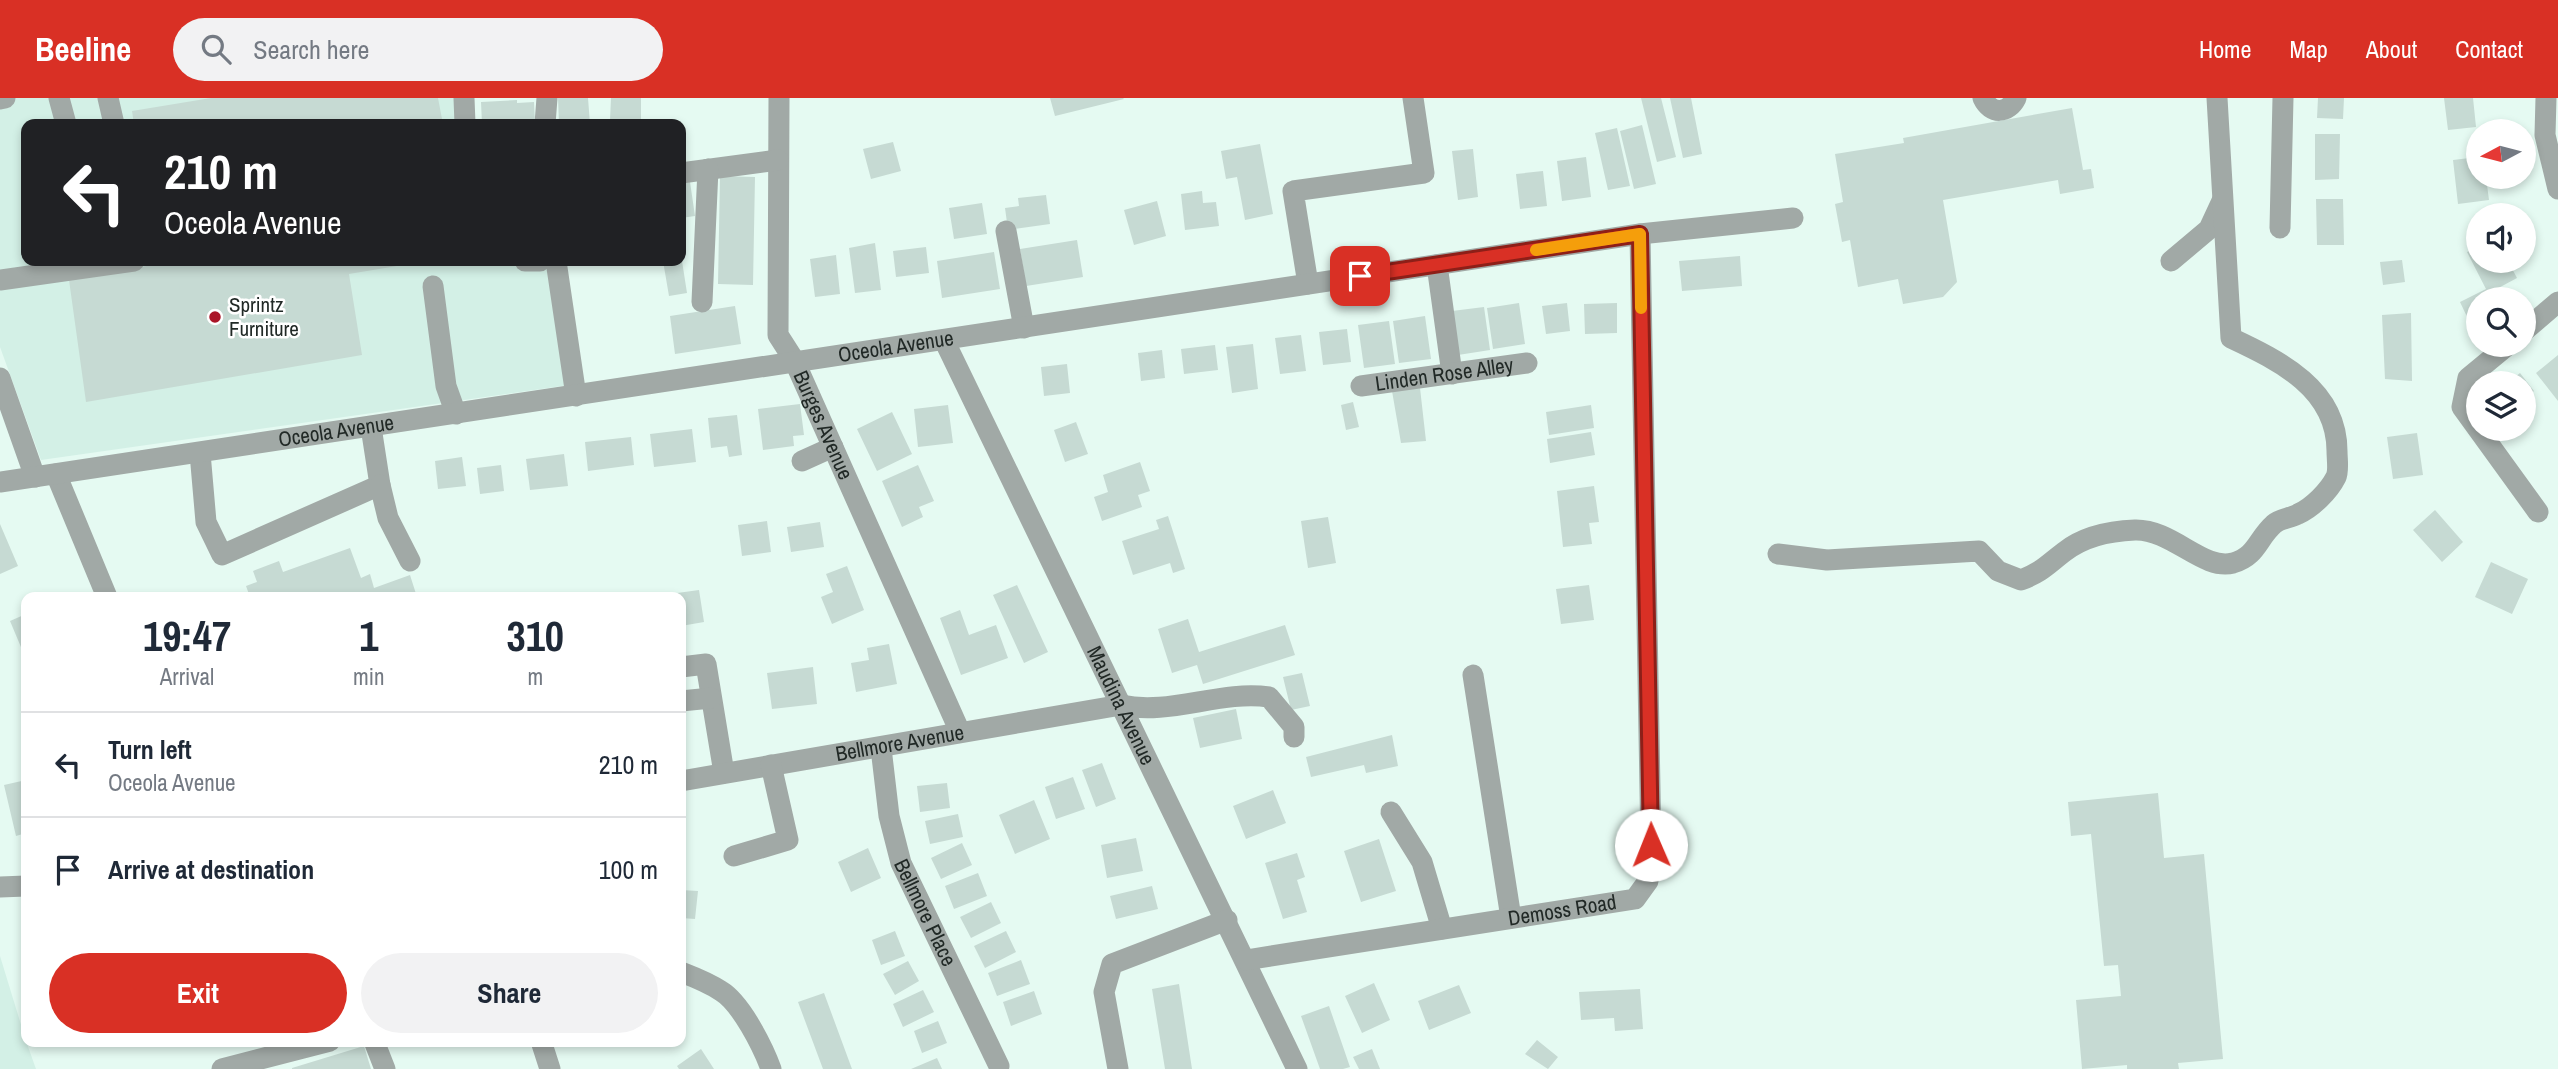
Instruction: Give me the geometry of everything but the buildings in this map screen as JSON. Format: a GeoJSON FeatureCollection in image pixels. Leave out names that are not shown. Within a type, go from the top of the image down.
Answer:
{"type":"FeatureCollection","features":[{"type":"Feature","properties":{"kind":"street"},"geometry":{"type":"LineString","coordinates":[[0,99],[5,98]]}},
{"type":"Feature","properties":{"kind":"street"},"geometry":{"type":"LineString","coordinates":[[59,98],[65,119]]}},
{"type":"Feature","properties":{"kind":"street"},"geometry":{"type":"LineString","coordinates":[[108,98],[113,119]]}},
{"type":"Feature","properties":{"kind":"street"},"geometry":{"type":"LineString","coordinates":[[464,98],[465,119]]}},
{"type":"Feature","properties":{"kind":"street"},"geometry":{"type":"LineString","coordinates":[[545,119],[547,98]]}},
{"type":"Feature","properties":{"kind":"street","name":"Burges Avenue"},"geometry":{"type":"LineString","coordinates":[[779,98],[778,335],[794,360],[960,732]]}},
{"type":"Feature","properties":{"kind":"street"},"geometry":{"type":"LineString","coordinates":[[1308,284],[1293,191],[1424,173],[1413,98]]}},
{"type":"Feature","properties":{"kind":"street"},"geometry":{"type":"LineString","coordinates":[[1983,98],[1989,107],[1999,111],[2010,107],[2016,98]]}},
{"type":"Feature","properties":{"kind":"street"},"geometry":{"type":"LineString","coordinates":[[1778,554],[1828,560],[1979,551],[1998,571],[2021,580],[2043,572],[2066,550],[2103,533],[2137,530],[2163,534],[2208,561],[2229,564],[2249,557],[2274,523],[2300,514],[2318,500],[2337,476],[2337,444],[2330,416],[2315,390],[2280,361],[2231,338],[2217,98]]}},
{"type":"Feature","properties":{"kind":"street"},"geometry":{"type":"LineString","coordinates":[[2280,228],[2283,98]]}},
{"type":"Feature","properties":{"kind":"street"},"geometry":{"type":"LineString","coordinates":[[2546,98],[2546,135],[2558,189]]}},
{"type":"Feature","properties":{"kind":"street"},"geometry":{"type":"LineString","coordinates":[[686,172],[778,160]]}},
{"type":"Feature","properties":{"kind":"street"},"geometry":{"type":"LineString","coordinates":[[702,302],[708,169]]}},
{"type":"Feature","properties":{"kind":"street"},"geometry":{"type":"LineString","coordinates":[[2171,261],[2208,229],[2223,199]]}},
{"type":"Feature","properties":{"kind":"street","name":"Oceola Avenue"},"geometry":{"type":"LineString","coordinates":[[0,482],[1640,234],[1793,218]]}},
{"type":"Feature","properties":{"kind":"street"},"geometry":{"type":"LineString","coordinates":[[1006,231],[1024,328]]}},
{"type":"Feature","properties":{"kind":"street","name":"Demoss Road"},"geometry":{"type":"LineString","coordinates":[[1246,960],[1635,899],[1648,881],[1651,845],[1640,234]]}},
{"type":"Feature","properties":{"kind":"street"},"geometry":{"type":"LineString","coordinates":[[1437,265],[1452,374]]}},
{"type":"Feature","properties":{"kind":"street"},"geometry":{"type":"LineString","coordinates":[[0,280],[86,266]]}},
{"type":"Feature","properties":{"kind":"street"},"geometry":{"type":"LineString","coordinates":[[557,266],[576,396]]}},
{"type":"Feature","properties":{"kind":"street"},"geometry":{"type":"LineString","coordinates":[[433,286],[446,386],[456,414]]}},
{"type":"Feature","properties":{"kind":"street"},"geometry":{"type":"LineString","coordinates":[[2536,321],[2558,302]]}},
{"type":"Feature","properties":{"kind":"street","name":"Maudina Avenue"},"geometry":{"type":"LineString","coordinates":[[944,341],[1297,1069]]}},
{"type":"Feature","properties":{"kind":"street"},"geometry":{"type":"LineString","coordinates":[[2493,357],[2468,378],[2462,407],[2538,512]]}},
{"type":"Feature","properties":{"kind":"street","name":"Linden Rose Alley"},"geometry":{"type":"LineString","coordinates":[[1361,386],[1527,363]]}},
{"type":"Feature","properties":{"kind":"street"},"geometry":{"type":"LineString","coordinates":[[0,377],[35,477]]}},
{"type":"Feature","properties":{"kind":"street"},"geometry":{"type":"LineString","coordinates":[[371,427],[388,518],[410,561]]}},
{"type":"Feature","properties":{"kind":"street"},"geometry":{"type":"LineString","coordinates":[[802,461],[833,447]]}},
{"type":"Feature","properties":{"kind":"street"},"geometry":{"type":"LineString","coordinates":[[200,453],[206,522],[222,555],[380,485]]}},
{"type":"Feature","properties":{"kind":"street"},"geometry":{"type":"LineString","coordinates":[[56,474],[105,592]]}},
{"type":"Feature","properties":{"kind":"street"},"geometry":{"type":"LineString","coordinates":[[686,666],[705,664],[724,773]]}},
{"type":"Feature","properties":{"kind":"street"},"geometry":{"type":"LineString","coordinates":[[1474,675],[1511,918]]}},
{"type":"Feature","properties":{"kind":"street","name":"Bellmore Avenue"},"geometry":{"type":"LineString","coordinates":[[686,780],[1121,705],[1137,709],[1200,701],[1269,697],[1294,727],[1294,737]]}},
{"type":"Feature","properties":{"kind":"street"},"geometry":{"type":"LineString","coordinates":[[686,700],[711,698]]}},
{"type":"Feature","properties":{"kind":"street","name":"Bellmore Place"},"geometry":{"type":"LineString","coordinates":[[881,748],[889,816],[901,863],[999,1066]]}},
{"type":"Feature","properties":{"kind":"street"},"geometry":{"type":"LineString","coordinates":[[734,856],[788,840],[772,765]]}},
{"type":"Feature","properties":{"kind":"street"},"geometry":{"type":"LineString","coordinates":[[1391,812],[1422,862],[1442,929]]}},
{"type":"Feature","properties":{"kind":"street"},"geometry":{"type":"LineString","coordinates":[[0,887],[21,886]]}},
{"type":"Feature","properties":{"kind":"street"},"geometry":{"type":"LineString","coordinates":[[1118,1069],[1104,992],[1112,964],[1146,948],[1227,920]]}},
{"type":"Feature","properties":{"kind":"street"},"geometry":{"type":"LineString","coordinates":[[686,974],[723,992],[743,1015],[771,1069]]}},
{"type":"Feature","properties":{"kind":"street"},"geometry":{"type":"LineString","coordinates":[[222,1069],[307,1047]]}},
{"type":"Feature","properties":{"kind":"street"},"geometry":{"type":"LineString","coordinates":[[379,1047],[385,1069]]}},
{"type":"Feature","properties":{"kind":"street"},"geometry":{"type":"LineString","coordinates":[[543,1047],[550,1069]]}},
{"type":"Feature","properties":{"kind":"shaded area"},"geometry":{"type":"Polygon","coordinates":[[[0,98],[459,98],[461,119],[21,119],[21,266],[553,266],[569,385],[41,460],[0,347],[0,98]]]}},
{"type":"Feature","properties":{"kind":"shaded area"},"geometry":{"type":"Polygon","coordinates":[[[0,956],[21,1025],[21,1047],[28,1047],[36,1069],[0,1069],[0,956]]]}},
{"type":"Feature","properties":{"kind":"slow traffic"},"geometry":{"type":"LineString","coordinates":[[1536,250],[1640,234],[1641,308]]}},
{"type":"Feature","properties":{"kind":"place","name":"Sprintz Furniture"},"geometry":{"type":"Point","coordinates":[215,317]}},
{"type":"Feature","properties":{"kind":"route"},"geometry":{"type":"LineString","coordinates":[[1360,276],[1640,234],[1651,845]]}}]}
